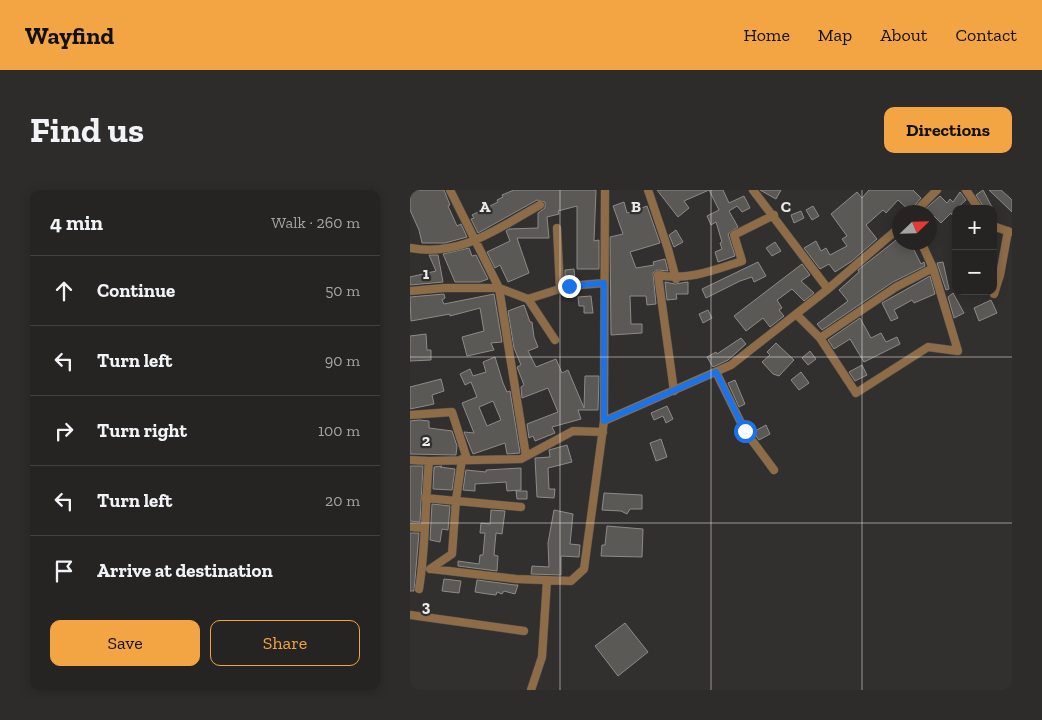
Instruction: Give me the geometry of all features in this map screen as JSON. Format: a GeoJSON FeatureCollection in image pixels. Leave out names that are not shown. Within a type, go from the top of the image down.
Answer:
{"type":"FeatureCollection","features":[{"type":"Feature","properties":{"kind":"street"},"geometry":{"type":"LineString","coordinates":[[450,190],[499,288],[526,456]]}},
{"type":"Feature","properties":{"kind":"street"},"geometry":{"type":"LineString","coordinates":[[422,569],[516,579],[571,581],[584,569],[604,421],[605,190]]}},
{"type":"Feature","properties":{"kind":"street"},"geometry":{"type":"LineString","coordinates":[[648,190],[676,278]]}},
{"type":"Feature","properties":{"kind":"street"},"geometry":{"type":"LineString","coordinates":[[753,190],[774,215],[828,289]]}},
{"type":"Feature","properties":{"kind":"street"},"geometry":{"type":"LineString","coordinates":[[922,205],[937,190]]}},
{"type":"Feature","properties":{"kind":"street"},"geometry":{"type":"LineString","coordinates":[[966,190],[976,205]]}},
{"type":"Feature","properties":{"kind":"street"},"geometry":{"type":"LineString","coordinates":[[410,248],[448,250],[476,240],[540,205]]}},
{"type":"Feature","properties":{"kind":"street"},"geometry":{"type":"LineString","coordinates":[[674,391],[658,275],[676,278],[703,274],[742,261],[734,235],[774,215]]}},
{"type":"Feature","properties":{"kind":"street"},"geometry":{"type":"LineString","coordinates":[[997,227],[1010,232],[997,284]]}},
{"type":"Feature","properties":{"kind":"street"},"geometry":{"type":"LineString","coordinates":[[557,228],[560,289]]}},
{"type":"Feature","properties":{"kind":"street"},"geometry":{"type":"LineString","coordinates":[[604,421],[731,365],[828,289],[892,235]]}},
{"type":"Feature","properties":{"kind":"street"},"geometry":{"type":"LineString","coordinates":[[796,314],[820,338],[856,393],[928,347],[958,351],[933,268],[925,250]]}},
{"type":"Feature","properties":{"kind":"street"},"geometry":{"type":"LineString","coordinates":[[820,338],[896,287],[933,268]]}},
{"type":"Feature","properties":{"kind":"street"},"geometry":{"type":"LineString","coordinates":[[528,300],[569,286],[604,283]]}},
{"type":"Feature","properties":{"kind":"street"},"geometry":{"type":"LineString","coordinates":[[410,291],[444,288],[499,288],[528,300],[555,340]]}},
{"type":"Feature","properties":{"kind":"street"},"geometry":{"type":"LineString","coordinates":[[716,372],[745,431],[774,470]]}},
{"type":"Feature","properties":{"kind":"street"},"geometry":{"type":"LineString","coordinates":[[410,415],[452,412],[464,459],[456,500],[452,554],[432,569]]}},
{"type":"Feature","properties":{"kind":"street"},"geometry":{"type":"LineString","coordinates":[[410,460],[521,459],[573,431],[603,432]]}},
{"type":"Feature","properties":{"kind":"street"},"geometry":{"type":"LineString","coordinates":[[419,589],[429,460]]}},
{"type":"Feature","properties":{"kind":"street"},"geometry":{"type":"LineString","coordinates":[[425,498],[521,507]]}},
{"type":"Feature","properties":{"kind":"street"},"geometry":{"type":"LineString","coordinates":[[410,527],[424,528]]}},
{"type":"Feature","properties":{"kind":"street"},"geometry":{"type":"LineString","coordinates":[[531,690],[542,657],[547,580]]}},
{"type":"Feature","properties":{"kind":"street"},"geometry":{"type":"LineString","coordinates":[[410,615],[524,631]]}},
{"type":"Feature","properties":{"kind":"building"},"geometry":{"type":"Polygon","coordinates":[[[410,190],[444,190],[450,205],[448,206],[457,226],[461,224],[467,237],[445,243],[422,243],[419,230],[410,210],[410,190]]]}},
{"type":"Feature","properties":{"kind":"building"},"geometry":{"type":"Polygon","coordinates":[[[514,190],[596,190],[594,241],[599,240],[599,269],[577,269],[577,206],[558,211],[559,214],[547,217],[549,238],[517,238],[529,273],[508,282],[500,265],[495,268],[487,252],[510,241],[506,231],[509,229],[538,228],[538,213],[545,208],[545,202],[537,200],[478,233],[471,219],[474,218],[472,215],[498,202],[497,200],[503,197],[502,195],[514,190]]]}},
{"type":"Feature","properties":{"kind":"building"},"geometry":{"type":"Polygon","coordinates":[[[657,190],[709,190],[684,201],[689,208],[678,217],[657,190]]]}},
{"type":"Feature","properties":{"kind":"building"},"geometry":{"type":"Polygon","coordinates":[[[709,190],[723,190],[729,203],[744,196],[750,208],[742,212],[737,206],[729,211],[738,227],[728,234],[735,256],[718,262],[715,252],[722,249],[720,243],[722,242],[716,222],[711,225],[707,216],[719,210],[709,190]]]}},
{"type":"Feature","properties":{"kind":"building"},"geometry":{"type":"Polygon","coordinates":[[[760,190],[781,190],[776,199],[760,190]]]}},
{"type":"Feature","properties":{"kind":"building"},"geometry":{"type":"Polygon","coordinates":[[[869,190],[913,190],[921,198],[915,205],[903,205],[898,200],[886,213],[883,210],[866,225],[877,239],[852,261],[835,272],[829,264],[820,269],[804,248],[816,241],[821,251],[826,248],[830,255],[847,246],[842,239],[847,236],[831,214],[857,192],[862,198],[869,190]]]}},
{"type":"Feature","properties":{"kind":"building"},"geometry":{"type":"Polygon","coordinates":[[[983,190],[991,205],[982,205],[976,195],[983,190]]]}},
{"type":"Feature","properties":{"kind":"building"},"geometry":{"type":"Polygon","coordinates":[[[989,190],[1001,190],[1012,200],[1012,212],[989,190]]]}},
{"type":"Feature","properties":{"kind":"building"},"geometry":{"type":"Polygon","coordinates":[[[960,192],[966,200],[960,205],[952,205],[952,215],[951,213],[941,223],[937,219],[937,205],[930,205],[940,196],[947,203],[950,199],[953,202],[960,192]]]}},
{"type":"Feature","properties":{"kind":"building"},"geometry":{"type":"Polygon","coordinates":[[[624,202],[627,213],[647,206],[660,243],[630,252],[636,268],[654,265],[653,262],[665,259],[668,271],[657,270],[653,273],[656,304],[647,305],[646,296],[630,296],[631,324],[642,324],[642,333],[611,335],[610,237],[623,234],[613,206],[624,202]]]}},
{"type":"Feature","properties":{"kind":"building"},"geometry":{"type":"Polygon","coordinates":[[[813,206],[819,216],[812,220],[806,210],[813,206]]]}},
{"type":"Feature","properties":{"kind":"building"},"geometry":{"type":"Polygon","coordinates":[[[801,211],[804,218],[794,223],[791,215],[801,211]]]}},
{"type":"Feature","properties":{"kind":"building"},"geometry":{"type":"Polygon","coordinates":[[[676,230],[683,242],[674,247],[669,235],[676,230]]]}},
{"type":"Feature","properties":{"kind":"building"},"geometry":{"type":"Polygon","coordinates":[[[775,242],[781,251],[772,256],[766,248],[775,242]]]}},
{"type":"Feature","properties":{"kind":"building"},"geometry":{"type":"Polygon","coordinates":[[[892,243],[892,250],[914,250],[921,264],[924,262],[925,266],[893,282],[822,330],[817,324],[848,301],[839,290],[859,272],[858,270],[892,243]]]}},
{"type":"Feature","properties":{"kind":"building"},"geometry":{"type":"Polygon","coordinates":[[[469,248],[472,256],[476,255],[488,279],[480,282],[455,282],[443,254],[469,248]]]}},
{"type":"Feature","properties":{"kind":"building"},"geometry":{"type":"Polygon","coordinates":[[[429,255],[438,255],[443,282],[410,285],[410,277],[436,271],[429,255]]]}},
{"type":"Feature","properties":{"kind":"building"},"geometry":{"type":"Polygon","coordinates":[[[758,262],[766,276],[754,282],[752,277],[740,281],[706,298],[702,289],[758,262]]]}},
{"type":"Feature","properties":{"kind":"building"},"geometry":{"type":"Polygon","coordinates":[[[943,262],[949,289],[946,290],[937,263],[943,262]]]}},
{"type":"Feature","properties":{"kind":"building"},"geometry":{"type":"Polygon","coordinates":[[[802,264],[810,275],[801,281],[814,293],[804,301],[792,289],[777,300],[782,308],[779,310],[784,316],[770,327],[763,318],[746,331],[734,316],[802,264]]]}},
{"type":"Feature","properties":{"kind":"building"},"geometry":{"type":"Polygon","coordinates":[[[574,269],[575,280],[565,281],[565,270],[574,269]]]}},
{"type":"Feature","properties":{"kind":"building"},"geometry":{"type":"Polygon","coordinates":[[[930,276],[935,294],[914,303],[912,300],[894,310],[898,318],[891,321],[882,303],[930,276]]]}},
{"type":"Feature","properties":{"kind":"building"},"geometry":{"type":"Polygon","coordinates":[[[665,282],[675,284],[688,282],[688,294],[676,294],[677,299],[667,300],[665,282]]]}},
{"type":"Feature","properties":{"kind":"building"},"geometry":{"type":"Polygon","coordinates":[[[444,294],[445,298],[442,300],[444,304],[494,294],[502,342],[491,343],[494,350],[467,356],[462,337],[484,331],[480,308],[450,316],[450,314],[411,321],[410,297],[444,294]]]}},
{"type":"Feature","properties":{"kind":"building"},"geometry":{"type":"Polygon","coordinates":[[[952,294],[954,295],[964,313],[954,318],[948,297],[952,294]]]}},
{"type":"Feature","properties":{"kind":"building"},"geometry":{"type":"Polygon","coordinates":[[[591,296],[593,313],[584,313],[584,306],[579,306],[578,297],[591,296]]]}},
{"type":"Feature","properties":{"kind":"building"},"geometry":{"type":"Polygon","coordinates":[[[991,300],[997,313],[979,321],[974,308],[991,300]]]}},
{"type":"Feature","properties":{"kind":"building"},"geometry":{"type":"Polygon","coordinates":[[[524,305],[530,322],[532,322],[534,337],[538,347],[528,351],[536,367],[556,359],[562,373],[568,370],[584,408],[585,376],[599,376],[598,410],[578,410],[581,419],[552,427],[555,433],[535,441],[533,436],[529,438],[527,424],[558,412],[548,388],[522,398],[521,387],[524,385],[517,367],[521,365],[514,348],[508,311],[524,305]]]}},
{"type":"Feature","properties":{"kind":"building"},"geometry":{"type":"Polygon","coordinates":[[[708,310],[712,318],[703,323],[699,314],[708,310]]]}},
{"type":"Feature","properties":{"kind":"building"},"geometry":{"type":"Polygon","coordinates":[[[860,318],[871,338],[881,333],[886,342],[897,337],[900,344],[864,362],[850,339],[834,349],[828,340],[860,318]]]}},
{"type":"Feature","properties":{"kind":"building"},"geometry":{"type":"Polygon","coordinates":[[[426,334],[427,350],[431,350],[431,360],[410,361],[410,336],[426,334]]]}},
{"type":"Feature","properties":{"kind":"building"},"geometry":{"type":"Polygon","coordinates":[[[741,338],[746,344],[728,360],[713,367],[707,357],[716,352],[717,354],[741,338]]]}},
{"type":"Feature","properties":{"kind":"building"},"geometry":{"type":"Polygon","coordinates":[[[776,343],[794,360],[779,376],[773,374],[762,362],[770,355],[767,352],[776,343]]]}},
{"type":"Feature","properties":{"kind":"building"},"geometry":{"type":"Polygon","coordinates":[[[810,351],[816,359],[808,365],[802,358],[810,351]]]}},
{"type":"Feature","properties":{"kind":"building"},"geometry":{"type":"Polygon","coordinates":[[[495,357],[503,383],[507,392],[510,391],[520,453],[507,454],[505,443],[473,454],[464,432],[474,433],[462,403],[477,397],[471,382],[465,385],[460,374],[470,369],[473,376],[486,372],[483,362],[495,357]],[[493,401],[479,407],[487,426],[501,420],[493,401]]]}},
{"type":"Feature","properties":{"kind":"building"},"geometry":{"type":"Polygon","coordinates":[[[862,365],[867,375],[855,381],[849,372],[862,365]]]}},
{"type":"Feature","properties":{"kind":"building"},"geometry":{"type":"Polygon","coordinates":[[[801,372],[809,383],[799,390],[791,380],[801,372]]]}},
{"type":"Feature","properties":{"kind":"building"},"geometry":{"type":"Polygon","coordinates":[[[441,379],[444,391],[432,395],[434,404],[410,409],[410,387],[441,379]]]}},
{"type":"Feature","properties":{"kind":"building"},"geometry":{"type":"Polygon","coordinates":[[[735,380],[745,404],[739,407],[728,383],[735,380]]]}},
{"type":"Feature","properties":{"kind":"building"},"geometry":{"type":"Polygon","coordinates":[[[667,406],[673,419],[666,423],[663,416],[654,420],[651,413],[667,406]]]}},
{"type":"Feature","properties":{"kind":"building"},"geometry":{"type":"Polygon","coordinates":[[[410,421],[429,421],[429,428],[452,431],[457,446],[456,455],[410,454],[410,421]]]}},
{"type":"Feature","properties":{"kind":"building"},"geometry":{"type":"Polygon","coordinates":[[[766,425],[770,434],[759,440],[753,432],[766,425]]]}},
{"type":"Feature","properties":{"kind":"building"},"geometry":{"type":"Polygon","coordinates":[[[661,439],[667,457],[656,461],[650,443],[661,439]]]}},
{"type":"Feature","properties":{"kind":"building"},"geometry":{"type":"Polygon","coordinates":[[[567,445],[572,462],[548,468],[549,489],[555,489],[554,498],[537,497],[535,458],[550,457],[549,450],[567,445]]]}},
{"type":"Feature","properties":{"kind":"building"},"geometry":{"type":"Polygon","coordinates":[[[410,466],[423,466],[420,522],[410,521],[410,466]]]}},
{"type":"Feature","properties":{"kind":"building"},"geometry":{"type":"Polygon","coordinates":[[[442,466],[440,467],[455,469],[452,490],[433,489],[434,467],[442,466]]]}},
{"type":"Feature","properties":{"kind":"building"},"geometry":{"type":"Polygon","coordinates":[[[521,468],[521,490],[507,491],[506,482],[475,484],[475,491],[463,490],[466,470],[486,472],[486,470],[521,468]]]}},
{"type":"Feature","properties":{"kind":"building"},"geometry":{"type":"Polygon","coordinates":[[[516,491],[527,491],[527,499],[517,499],[516,491]]]}},
{"type":"Feature","properties":{"kind":"building"},"geometry":{"type":"Polygon","coordinates":[[[604,493],[642,495],[642,509],[630,509],[627,514],[621,511],[602,510],[604,493]]]}},
{"type":"Feature","properties":{"kind":"building"},"geometry":{"type":"Polygon","coordinates":[[[432,504],[450,506],[448,530],[442,529],[440,542],[430,540],[432,504]]]}},
{"type":"Feature","properties":{"kind":"building"},"geometry":{"type":"Polygon","coordinates":[[[491,510],[505,511],[502,534],[496,533],[494,555],[498,556],[497,571],[458,566],[458,561],[479,564],[480,555],[483,555],[485,533],[480,533],[481,523],[490,524],[491,510]]]}},
{"type":"Feature","properties":{"kind":"building"},"geometry":{"type":"Polygon","coordinates":[[[554,510],[573,514],[570,544],[580,545],[579,557],[561,556],[561,575],[531,574],[532,566],[549,567],[548,543],[554,510]]]}},
{"type":"Feature","properties":{"kind":"building"},"geometry":{"type":"Polygon","coordinates":[[[607,526],[643,529],[642,557],[601,556],[602,545],[605,545],[607,526]]]}},
{"type":"Feature","properties":{"kind":"building"},"geometry":{"type":"Polygon","coordinates":[[[410,533],[419,533],[414,591],[410,591],[410,533]]]}},
{"type":"Feature","properties":{"kind":"building"},"geometry":{"type":"Polygon","coordinates":[[[444,579],[461,581],[459,593],[442,591],[444,579]]]}},
{"type":"Feature","properties":{"kind":"building"},"geometry":{"type":"Polygon","coordinates":[[[477,580],[518,585],[515,594],[504,591],[502,594],[497,592],[496,595],[475,592],[477,580]]]}},
{"type":"Feature","properties":{"kind":"building"},"geometry":{"type":"Polygon","coordinates":[[[625,623],[648,652],[618,676],[595,646],[625,623]]]}},
{"type":"Feature","properties":{"kind":"route"},"geometry":{"type":"LineString","coordinates":[[569,286],[604,283],[604,421],[716,372],[745,431]]}}]}
